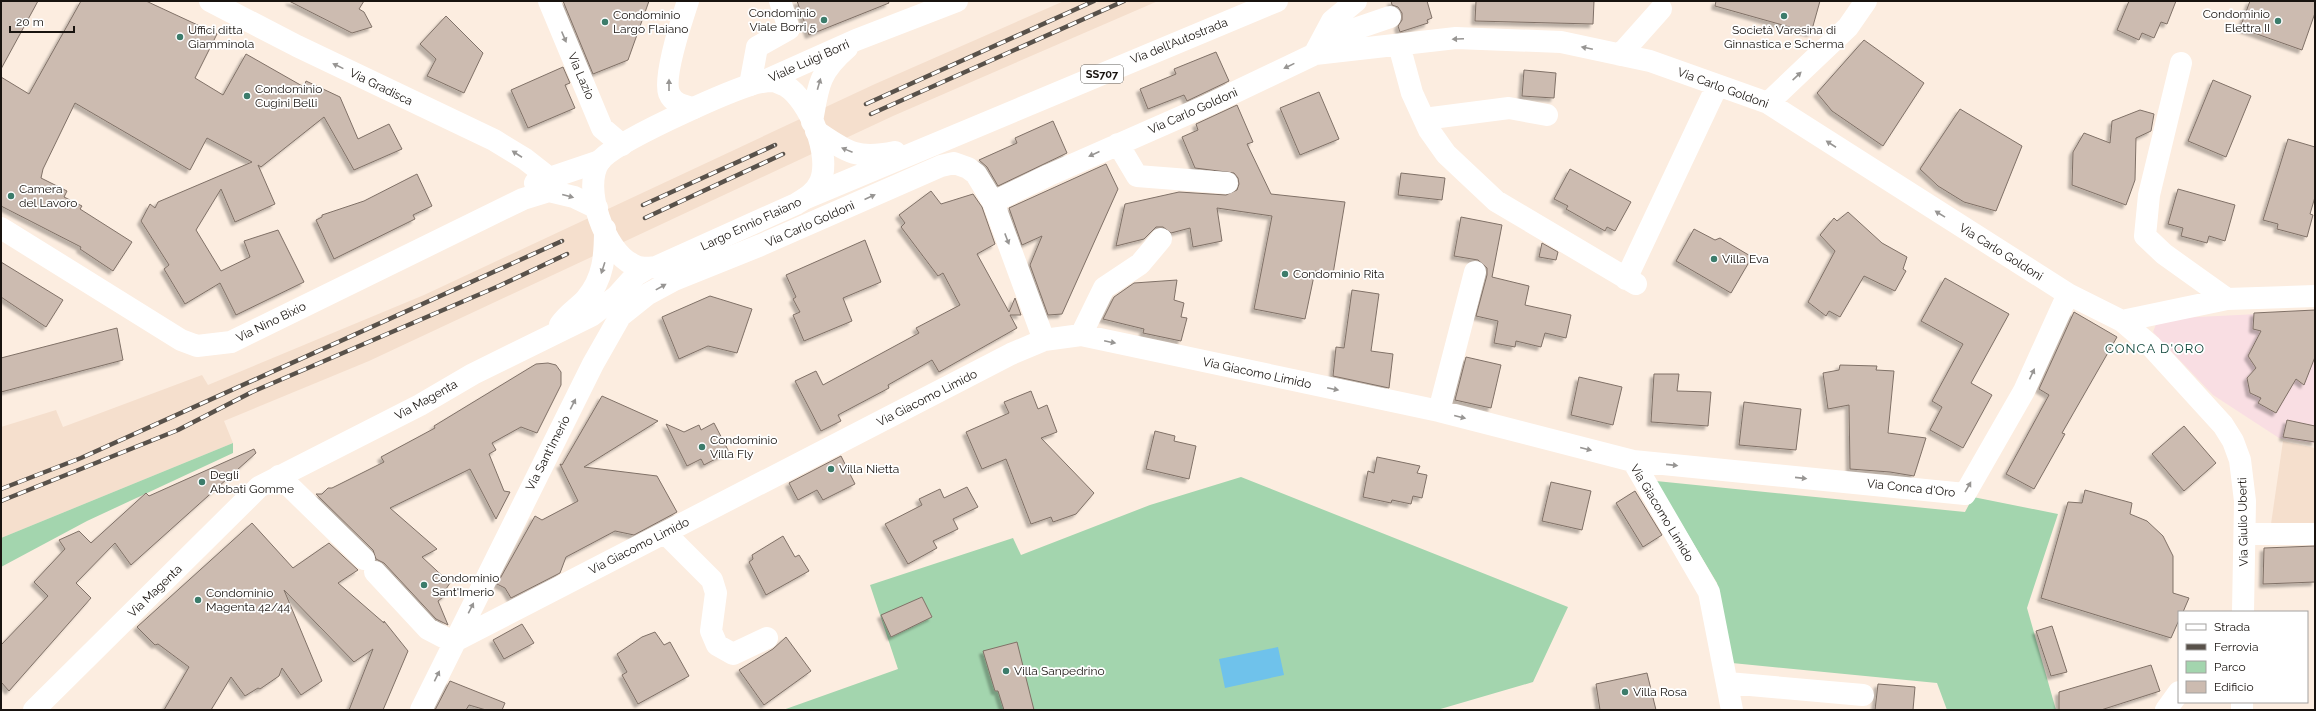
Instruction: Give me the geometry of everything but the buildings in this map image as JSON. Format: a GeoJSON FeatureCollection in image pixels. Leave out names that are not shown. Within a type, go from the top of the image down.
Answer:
{"type":"FeatureCollection","features":[{"type":"Feature","properties":{"kind":"main road","name":"Via Gradisca"},"geometry":{"type":"LineString","coordinates":[[210,1],[304,49],[494,140],[525,159],[548,177]]}},
{"type":"Feature","properties":{"kind":"main road","name":"Via Lazio"},"geometry":{"type":"LineString","coordinates":[[549,1],[602,128],[622,145]]}},
{"type":"Feature","properties":{"kind":"main road"},"geometry":{"type":"LineString","coordinates":[[688,1],[678,32],[668,83],[669,94],[675,102],[694,108]]}},
{"type":"Feature","properties":{"kind":"main road"},"geometry":{"type":"LineString","coordinates":[[756,83],[757,47],[789,29],[780,1]]}},
{"type":"Feature","properties":{"kind":"main road","name":"Viale Luigi Borri"},"geometry":{"type":"LineString","coordinates":[[756,83],[856,40],[957,1]]}},
{"type":"Feature","properties":{"kind":"main road","name":"Via dell'Autostrada"},"geometry":{"type":"LineString","coordinates":[[926,146],[1277,1]]}},
{"type":"Feature","properties":{"kind":"main road"},"geometry":{"type":"LineString","coordinates":[[1315,52],[1332,21],[1356,1]]}},
{"type":"Feature","properties":{"kind":"main road"},"geometry":{"type":"LineString","coordinates":[[1768,103],[1848,27],[1866,1]]}},
{"type":"Feature","properties":{"kind":"main road"},"geometry":{"type":"LineString","coordinates":[[1620,55],[1662,9]]}},
{"type":"Feature","properties":{"kind":"main road"},"geometry":{"type":"LineString","coordinates":[[1315,52],[1352,30],[1390,17]]}},
{"type":"Feature","properties":{"kind":"main road","name":"Via Carlo Goldoni"},"geometry":{"type":"LineString","coordinates":[[993,202],[1118,144],[1208,105],[1315,52],[1399,46],[1456,38],[1561,42],[1650,62],[1768,103],[2068,294]]}},
{"type":"Feature","properties":{"kind":"main road","name":"Viale Luigi Borri"},"geometry":{"type":"LineString","coordinates":[[814,126],[820,81],[823,74],[836,58],[856,40]]}},
{"type":"Feature","properties":{"kind":"main road"},"geometry":{"type":"LineString","coordinates":[[1399,46],[1412,93],[1429,130],[1446,154],[1496,201],[1631,282],[1717,86]]}},
{"type":"Feature","properties":{"kind":"main road"},"geometry":{"type":"LineString","coordinates":[[2181,63],[2149,195],[2145,236],[2164,254],[2227,299]]}},
{"type":"Feature","properties":{"kind":"main road","name":"Largo Ennio Flaiano"},"geometry":{"type":"LineString","coordinates":[[600,161],[622,145],[694,108],[756,83],[774,81],[786,86],[802,104],[814,126],[825,165],[820,182],[814,192],[806,198],[677,258],[648,268]]}},
{"type":"Feature","properties":{"kind":"main road"},"geometry":{"type":"LineString","coordinates":[[1424,119],[1510,108],[1547,115]]}},
{"type":"Feature","properties":{"kind":"main road","name":"SS707"},"geometry":{"type":"LineString","coordinates":[[814,126],[841,148],[862,155],[873,156],[926,146]]}},
{"type":"Feature","properties":{"kind":"main road"},"geometry":{"type":"LineString","coordinates":[[1118,144],[1137,176],[1227,184]]}},
{"type":"Feature","properties":{"kind":"main road","name":"SS707"},"geometry":{"type":"LineString","coordinates":[[806,198],[926,146]]}},
{"type":"Feature","properties":{"kind":"main road","name":"Via Nino Bixio"},"geometry":{"type":"LineString","coordinates":[[504,207],[525,190],[548,177],[600,161]]}},
{"type":"Feature","properties":{"kind":"main road"},"geometry":{"type":"LineString","coordinates":[[600,161],[594,172],[595,200],[611,243],[631,264],[648,268]]}},
{"type":"Feature","properties":{"kind":"main road","name":"Via Carlo Goldoni"},"geometry":{"type":"LineString","coordinates":[[618,318],[648,294],[674,280],[761,245],[947,163],[960,164],[976,174],[993,202],[1044,340]]}},
{"type":"Feature","properties":{"kind":"main road","name":"Via Nino Bixio"},"geometry":{"type":"LineString","coordinates":[[1,228],[181,340],[197,346],[231,342],[504,207],[549,191],[595,200]]}},
{"type":"Feature","properties":{"kind":"main road","name":"Via Magenta"},"geometry":{"type":"LineString","coordinates":[[552,336],[565,317],[586,299],[597,284],[605,259],[605,229]]}},
{"type":"Feature","properties":{"kind":"main road"},"geometry":{"type":"LineString","coordinates":[[1081,335],[1104,288],[1140,264],[1161,239]]}},
{"type":"Feature","properties":{"kind":"main road","name":"Via Sant'Imerio"},"geometry":{"type":"LineString","coordinates":[[421,710],[453,642],[618,318],[648,268]]}},
{"type":"Feature","properties":{"kind":"main road","name":"Via Magenta"},"geometry":{"type":"LineString","coordinates":[[38,705],[259,487],[420,405],[473,374],[552,336],[602,309],[636,275],[648,268]]}},
{"type":"Feature","properties":{"kind":"main road"},"geometry":{"type":"LineString","coordinates":[[1439,412],[1475,272]]}},
{"type":"Feature","properties":{"kind":"main road","name":"Via Giulio Uberti"},"geometry":{"type":"LineString","coordinates":[[2068,294],[2122,321],[2150,345],[2223,426],[2233,441],[2244,481],[2246,534],[2244,611]]}},
{"type":"Feature","properties":{"kind":"main road","name":"Via Conca d'Oro"},"geometry":{"type":"LineString","coordinates":[[1633,461],[1965,494],[2024,391],[2068,294]]}},
{"type":"Feature","properties":{"kind":"main road"},"geometry":{"type":"LineString","coordinates":[[2122,321],[2227,299],[2315,296]]}},
{"type":"Feature","properties":{"kind":"main road","name":"Via Giacomo Limido"},"geometry":{"type":"LineString","coordinates":[[453,642],[1011,354],[1044,340],[1081,335],[1439,412],[1633,461],[1709,592],[1728,683],[1732,710]]}},
{"type":"Feature","properties":{"kind":"main road"},"geometry":{"type":"LineString","coordinates":[[279,476],[369,566],[428,629],[453,642]]}},
{"type":"Feature","properties":{"kind":"main road"},"geometry":{"type":"LineString","coordinates":[[665,533],[712,580],[716,593],[711,631],[717,645],[733,654],[767,638]]}},
{"type":"Feature","properties":{"kind":"main road"},"geometry":{"type":"LineString","coordinates":[[2246,534],[2315,534]]}},
{"type":"Feature","properties":{"kind":"main road"},"geometry":{"type":"LineString","coordinates":[[1728,683],[1863,695]]}},
{"type":"Feature","properties":{"kind":"main road"},"geometry":{"type":"LineString","coordinates":[[2166,710],[2178,693]]}},
{"type":"Feature","properties":{"kind":"shaded area"},"geometry":{"type":"Polygon","coordinates":[[[1064,1],[1158,1],[893,116],[369,361],[224,421],[233,443],[1,538],[1,427],[56,410],[63,427],[202,375],[208,385],[424,295],[875,84],[1064,1]]]}},
{"type":"Feature","properties":{"kind":"shaded area"},"geometry":{"type":"Polygon","coordinates":[[[2315,311],[2315,443],[2279,438],[2213,395],[2153,332],[2158,319],[2315,311]]]}},
{"type":"Feature","properties":{"kind":"shaded area"},"geometry":{"type":"Polygon","coordinates":[[[2283,441],[2315,448],[2315,524],[2271,524],[2283,441]]]}},
{"type":"Feature","properties":{"kind":"green space"},"geometry":{"type":"Polygon","coordinates":[[[233,443],[233,453],[87,521],[1,567],[1,538],[233,443]]]}},
{"type":"Feature","properties":{"kind":"green space"},"geometry":{"type":"Polygon","coordinates":[[[1241,477],[1568,607],[1533,682],[1437,710],[783,710],[898,669],[870,585],[1013,538],[1021,555],[1150,505],[1241,477]]]}},
{"type":"Feature","properties":{"kind":"green space"},"geometry":{"type":"Polygon","coordinates":[[[1656,481],[1965,512],[1973,497],[2058,514],[2027,608],[2056,710],[1947,710],[1937,683],[1732,663],[1717,583],[1656,481]]]}},
{"type":"Feature","properties":{"kind":"water"},"geometry":{"type":"Polygon","coordinates":[[[1278,647],[1284,675],[1225,688],[1219,659],[1278,647]]]}},
{"type":"Feature","properties":{"kind":"railway"},"geometry":{"type":"LineString","coordinates":[[866,104],[1094,1]]}},
{"type":"Feature","properties":{"kind":"railway"},"geometry":{"type":"LineString","coordinates":[[871,114],[1124,1]]}},
{"type":"Feature","properties":{"kind":"railway"},"geometry":{"type":"LineString","coordinates":[[643,205],[775,145]]}},
{"type":"Feature","properties":{"kind":"railway"},"geometry":{"type":"LineString","coordinates":[[645,218],[783,154]]}},
{"type":"Feature","properties":{"kind":"railway"},"geometry":{"type":"LineString","coordinates":[[1,489],[81,458],[562,241]]}},
{"type":"Feature","properties":{"kind":"railway"},"geometry":{"type":"LineString","coordinates":[[1,501],[178,430],[252,392],[499,286],[567,254]]}},
{"type":"Feature","properties":{"kind":"place","name":"Società Varesina di Ginnastica e Scherma"},"geometry":{"type":"Point","coordinates":[1784,16]}},
{"type":"Feature","properties":{"kind":"place","name":"Condominio Viale Borri 5"},"geometry":{"type":"Point","coordinates":[824,20]}},
{"type":"Feature","properties":{"kind":"place","name":"Condominio Elettra II"},"geometry":{"type":"Point","coordinates":[2278,21]}},
{"type":"Feature","properties":{"kind":"place","name":"Condominio Largo Flaiano"},"geometry":{"type":"Point","coordinates":[605,22]}},
{"type":"Feature","properties":{"kind":"place","name":"Uffici ditta Giamminola"},"geometry":{"type":"Point","coordinates":[180,37]}},
{"type":"Feature","properties":{"kind":"place","name":"Condominio Cugini Belli"},"geometry":{"type":"Point","coordinates":[247,96]}},
{"type":"Feature","properties":{"kind":"place","name":"Camera del Lavoro"},"geometry":{"type":"Point","coordinates":[11,196]}},
{"type":"Feature","properties":{"kind":"place","name":"Villa Eva"},"geometry":{"type":"Point","coordinates":[1714,259]}},
{"type":"Feature","properties":{"kind":"place","name":"Condominio Rita"},"geometry":{"type":"Point","coordinates":[1285,274]}},
{"type":"Feature","properties":{"kind":"place","name":"Condominio Villa Fly"},"geometry":{"type":"Point","coordinates":[702,447]}},
{"type":"Feature","properties":{"kind":"place","name":"Villa Nietta"},"geometry":{"type":"Point","coordinates":[831,469]}},
{"type":"Feature","properties":{"kind":"place","name":"Degli Abbati Gomme"},"geometry":{"type":"Point","coordinates":[202,482]}},
{"type":"Feature","properties":{"kind":"place","name":"Condominio Sant'Imerio"},"geometry":{"type":"Point","coordinates":[424,585]}},
{"type":"Feature","properties":{"kind":"place","name":"Condominio Magenta 42/44"},"geometry":{"type":"Point","coordinates":[198,600]}},
{"type":"Feature","properties":{"kind":"place","name":"Villa Sanpedrino"},"geometry":{"type":"Point","coordinates":[1006,671]}},
{"type":"Feature","properties":{"kind":"place","name":"Villa Rosa"},"geometry":{"type":"Point","coordinates":[1625,692]}},
{"type":"Feature","properties":{"kind":"district","name":"CONCA D'ORO"},"geometry":{"type":"Point","coordinates":[2155,348]}}]}
